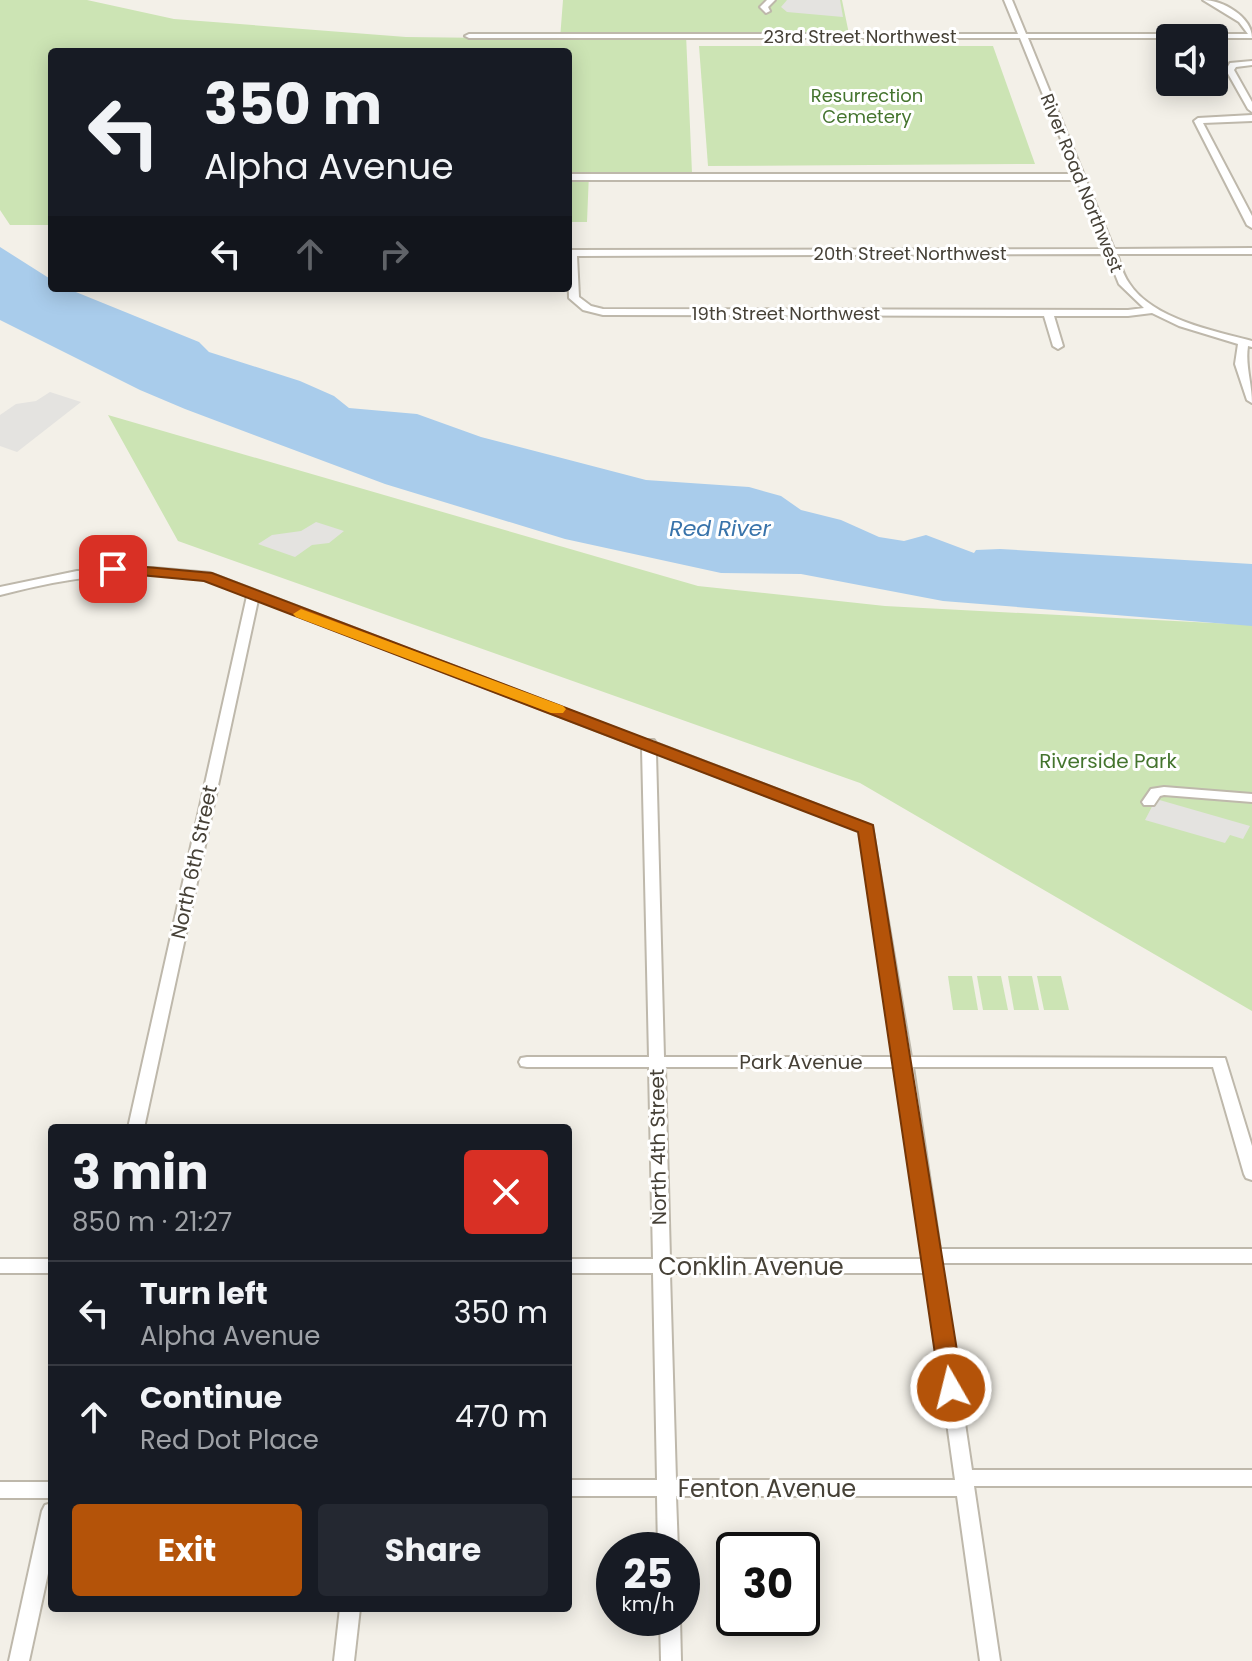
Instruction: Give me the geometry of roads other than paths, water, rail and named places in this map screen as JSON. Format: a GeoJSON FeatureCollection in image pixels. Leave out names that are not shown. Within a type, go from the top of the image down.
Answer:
{"type":"FeatureCollection","features":[{"type":"Feature","properties":{"kind":"street"},"geometry":{"type":"LineString","coordinates":[[766,11],[764,7],[771,0]]}},
{"type":"Feature","properties":{"kind":"street","name":"River Road Northwest"},"geometry":{"type":"LineString","coordinates":[[1008,0],[1124,284],[1153,310],[1196,328],[1248,343]]}},
{"type":"Feature","properties":{"kind":"street"},"geometry":{"type":"LineString","coordinates":[[1207,0],[1242,20],[1252,34]]}},
{"type":"Feature","properties":{"kind":"street","name":"23rd Street Northwest"},"geometry":{"type":"LineString","coordinates":[[469,36],[1252,34]]}},
{"type":"Feature","properties":{"kind":"street"},"geometry":{"type":"LineString","coordinates":[[1252,63],[1233,65],[1230,70],[1252,109]]}},
{"type":"Feature","properties":{"kind":"street"},"geometry":{"type":"LineString","coordinates":[[1252,118],[1199,120],[1239,190],[1252,225]]}},
{"type":"Feature","properties":{"kind":"street"},"geometry":{"type":"LineString","coordinates":[[572,177],[801,177],[942,181],[1079,177]]}},
{"type":"Feature","properties":{"kind":"street"},"geometry":{"type":"LineString","coordinates":[[662,177],[663,193]]}},
{"type":"Feature","properties":{"kind":"street"},"geometry":{"type":"LineString","coordinates":[[801,177],[803,193]]}},
{"type":"Feature","properties":{"kind":"street","name":"20th Street Northwest"},"geometry":{"type":"LineString","coordinates":[[572,253],[1252,251]]}},
{"type":"Feature","properties":{"kind":"street","name":"19th Street Northwest"},"geometry":{"type":"LineString","coordinates":[[572,276],[574,298],[587,308],[603,312],[1048,314],[1153,310]]}},
{"type":"Feature","properties":{"kind":"street"},"geometry":{"type":"LineString","coordinates":[[1048,314],[1058,346]]}},
{"type":"Feature","properties":{"kind":"street"},"geometry":{"type":"LineString","coordinates":[[1248,343],[1240,364],[1252,400]]}},
{"type":"Feature","properties":{"kind":"street"},"geometry":{"type":"LineString","coordinates":[[0,591],[45,578],[87,572],[167,571],[206,576],[867,829],[904,1062],[990,1661]]}},
{"type":"Feature","properties":{"kind":"street","name":"North 6th Street"},"geometry":{"type":"LineString","coordinates":[[137,1124],[253,596]]}},
{"type":"Feature","properties":{"kind":"street","name":"North 4th Street"},"geometry":{"type":"LineString","coordinates":[[649,743],[667,1532]]}},
{"type":"Feature","properties":{"kind":"street"},"geometry":{"type":"LineString","coordinates":[[1149,802],[1156,792],[1164,791],[1252,798]]}},
{"type":"Feature","properties":{"kind":"street","name":"Park Avenue"},"geometry":{"type":"LineString","coordinates":[[527,1062],[1219,1062],[1252,1174]]}},
{"type":"Feature","properties":{"kind":"street","name":"Conklin Avenue"},"geometry":{"type":"LineString","coordinates":[[572,1266],[1252,1256]]}},
{"type":"Feature","properties":{"kind":"street"},"geometry":{"type":"LineString","coordinates":[[0,1266],[48,1266]]}},
{"type":"Feature","properties":{"kind":"street","name":"Fenton Avenue"},"geometry":{"type":"LineString","coordinates":[[572,1488],[1252,1478]]}},
{"type":"Feature","properties":{"kind":"street"},"geometry":{"type":"LineString","coordinates":[[0,1490],[48,1490]]}},
{"type":"Feature","properties":{"kind":"street"},"geometry":{"type":"LineString","coordinates":[[19,1661],[48,1529]]}},
{"type":"Feature","properties":{"kind":"street"},"geometry":{"type":"LineString","coordinates":[[344,1661],[350,1612]]}},
{"type":"Feature","properties":{"kind":"street"},"geometry":{"type":"LineString","coordinates":[[670,1636],[671,1661]]}},
{"type":"Feature","properties":{"kind":"water","name":"Red River"},"geometry":{"type":"Polygon","coordinates":[[[0,247],[48,277],[48,292],[76,292],[199,342],[209,352],[300,381],[334,396],[349,408],[417,414],[481,437],[646,480],[749,487],[781,496],[801,510],[841,520],[879,537],[904,541],[926,535],[974,553],[976,550],[1000,549],[1252,564],[1252,626],[943,601],[801,574],[721,573],[565,539],[385,484],[185,409],[0,320],[0,247]]]}},
{"type":"Feature","properties":{"kind":"park label","name":"Resurrection Cemetery"},"geometry":{"type":"Point","coordinates":[867,105]}},
{"type":"Feature","properties":{"kind":"park label","name":"Riverside Park"},"geometry":{"type":"Point","coordinates":[1108,761]}}]}
